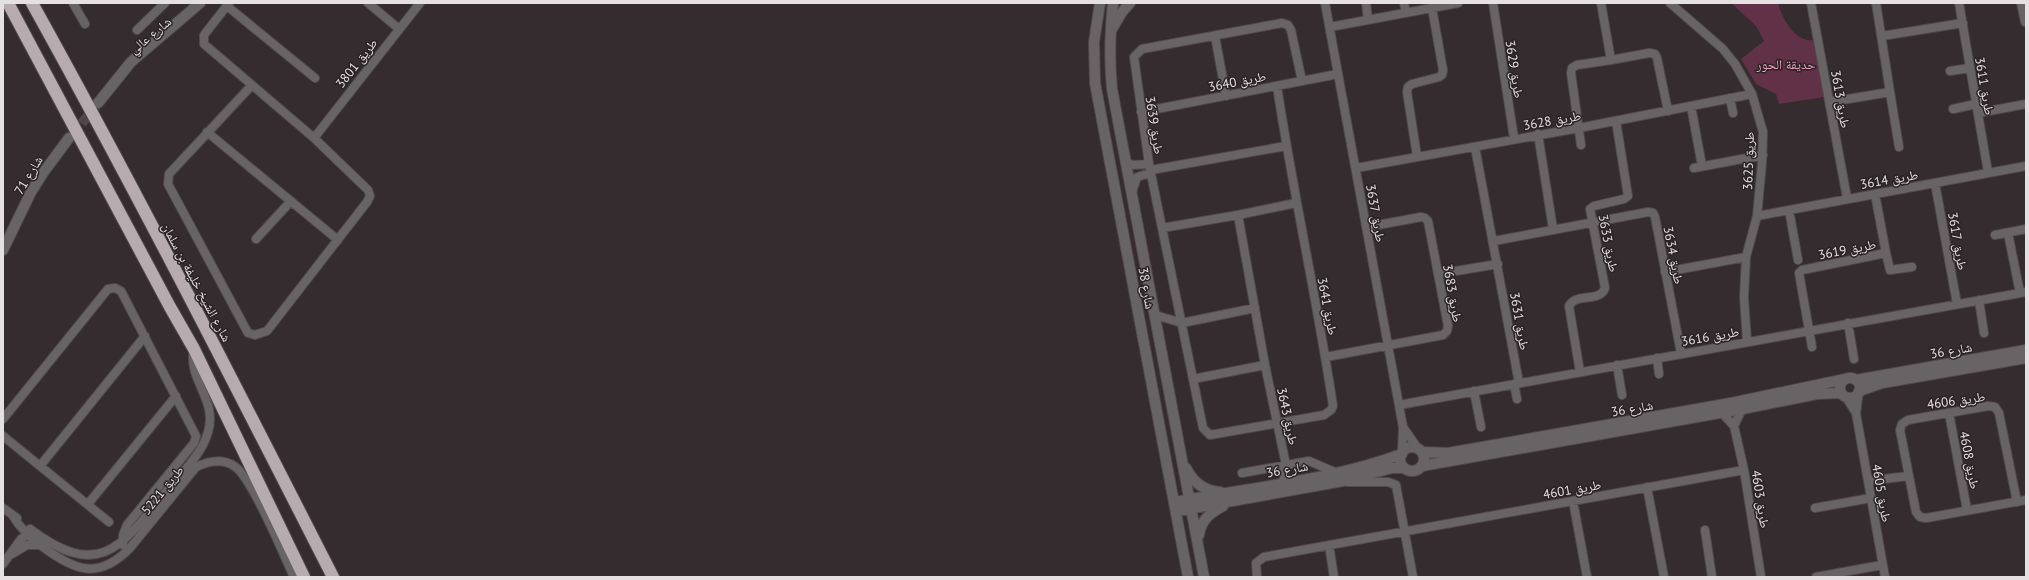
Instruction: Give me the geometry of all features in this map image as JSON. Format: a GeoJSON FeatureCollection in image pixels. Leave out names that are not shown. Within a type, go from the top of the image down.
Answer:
{"type":"FeatureCollection","features":[{"type":"Feature","properties":{"kind":"highway"},"geometry":{"type":"LineString","coordinates":[[8,3],[170,308],[194,349],[304,577]]}},
{"type":"Feature","properties":{"kind":"highway","name":"شارع الشيخ خليفة بن سلمان"},"geometry":{"type":"LineString","coordinates":[[32,3],[81,91],[333,577]]}},
{"type":"Feature","properties":{"kind":"street"},"geometry":{"type":"LineString","coordinates":[[73,3],[85,24]]}},
{"type":"Feature","properties":{"kind":"street"},"geometry":{"type":"LineString","coordinates":[[137,30],[165,3]]}},
{"type":"Feature","properties":{"kind":"street","name":"شارع عالي"},"geometry":{"type":"LineString","coordinates":[[98,103],[132,62],[200,3]]}},
{"type":"Feature","properties":{"kind":"street","name":"شارع عالي"},"geometry":{"type":"LineString","coordinates":[[126,70],[186,22],[207,3]]}},
{"type":"Feature","properties":{"kind":"street"},"geometry":{"type":"LineString","coordinates":[[368,3],[398,28]]}},
{"type":"Feature","properties":{"kind":"street","name":"طريق 3801"},"geometry":{"type":"LineString","coordinates":[[314,138],[398,28],[420,3]]}},
{"type":"Feature","properties":{"kind":"street","name":"شارع 38"},"geometry":{"type":"LineString","coordinates":[[1100,3],[1094,42],[1095,83],[1188,577]]}},
{"type":"Feature","properties":{"kind":"street","name":"شارع 38"},"geometry":{"type":"LineString","coordinates":[[1113,3],[1109,35],[1109,62],[1112,89],[1204,577]]}},
{"type":"Feature","properties":{"kind":"street"},"geometry":{"type":"LineString","coordinates":[[1109,35],[1122,12],[1130,3]]}},
{"type":"Feature","properties":{"kind":"street","name":"طريق 3637"},"geometry":{"type":"LineString","coordinates":[[1325,3],[1403,427],[1402,454]]}},
{"type":"Feature","properties":{"kind":"street"},"geometry":{"type":"LineString","coordinates":[[1366,3],[1368,20]]}},
{"type":"Feature","properties":{"kind":"street"},"geometry":{"type":"LineString","coordinates":[[1404,3],[1406,13]]}},
{"type":"Feature","properties":{"kind":"street"},"geometry":{"type":"LineString","coordinates":[[1330,27],[1432,8],[1445,4],[1458,3]]}},
{"type":"Feature","properties":{"kind":"street","name":"طريق 3629"},"geometry":{"type":"LineString","coordinates":[[1493,3],[1514,138]]}},
{"type":"Feature","properties":{"kind":"street"},"geometry":{"type":"LineString","coordinates":[[1601,3],[1611,60]]}},
{"type":"Feature","properties":{"kind":"street","name":"طريق 3625"},"geometry":{"type":"LineString","coordinates":[[1670,3],[1723,49],[1735,64],[1752,94],[1762,132],[1763,155],[1757,216],[1746,257],[1744,297],[1748,341]]}},
{"type":"Feature","properties":{"kind":"street","name":"طريق 3613"},"geometry":{"type":"LineString","coordinates":[[1811,3],[1847,198]]}},
{"type":"Feature","properties":{"kind":"street"},"geometry":{"type":"LineString","coordinates":[[1876,3],[1899,147]]}},
{"type":"Feature","properties":{"kind":"street","name":"طريق 3611"},"geometry":{"type":"LineString","coordinates":[[1959,3],[1988,172]]}},
{"type":"Feature","properties":{"kind":"street"},"geometry":{"type":"LineString","coordinates":[[2021,3],[2026,24]]}},
{"type":"Feature","properties":{"kind":"street"},"geometry":{"type":"LineString","coordinates":[[252,85],[169,174],[168,184],[248,333],[255,335],[267,331],[368,202],[370,196],[368,190],[314,138],[252,85],[206,46],[203,41],[204,35],[228,4],[315,78]]}},
{"type":"Feature","properties":{"kind":"street"},"geometry":{"type":"LineString","coordinates":[[1417,156],[1407,92],[1408,87],[1412,84],[1439,78],[1442,75],[1443,70],[1432,8]]}},
{"type":"Feature","properties":{"kind":"street"},"geometry":{"type":"LineString","coordinates":[[1882,36],[1963,23]]}},
{"type":"Feature","properties":{"kind":"street","name":"طريق 3639"},"geometry":{"type":"LineString","coordinates":[[1286,146],[1150,169],[1133,61],[1138,51],[1146,48],[1285,24],[1290,27],[1292,32],[1302,81]]}},
{"type":"Feature","properties":{"kind":"street"},"geometry":{"type":"LineString","coordinates":[[1215,36],[1226,96]]}},
{"type":"Feature","properties":{"kind":"street"},"geometry":{"type":"LineString","coordinates":[[1581,144],[1571,73],[1572,68],[1577,65],[1649,53],[1654,54],[1668,111]]}},
{"type":"Feature","properties":{"kind":"street"},"geometry":{"type":"LineString","coordinates":[[1950,71],[1970,68]]}},
{"type":"Feature","properties":{"kind":"street","name":"طريق 3640"},"geometry":{"type":"LineString","coordinates":[[1141,112],[1338,74]]}},
{"type":"Feature","properties":{"kind":"street","name":"طريق 3641"},"geometry":{"type":"LineString","coordinates":[[1193,379],[1203,428],[1207,434],[1213,435],[1324,415],[1331,410],[1333,406],[1326,357],[1296,204],[1277,86]]}},
{"type":"Feature","properties":{"kind":"street"},"geometry":{"type":"LineString","coordinates":[[1830,102],[1890,92]]}},
{"type":"Feature","properties":{"kind":"street","name":"طريق 3628"},"geometry":{"type":"LineString","coordinates":[[1356,168],[1417,156],[1475,147],[1514,138],[1616,121],[1752,94]]}},
{"type":"Feature","properties":{"kind":"street"},"geometry":{"type":"LineString","coordinates":[[1730,98],[1733,113]]}},
{"type":"Feature","properties":{"kind":"street"},"geometry":{"type":"LineString","coordinates":[[1953,108],[1976,104]]}},
{"type":"Feature","properties":{"kind":"street"},"geometry":{"type":"LineString","coordinates":[[1978,113],[2026,104]]}},
{"type":"Feature","properties":{"kind":"street"},"geometry":{"type":"LineString","coordinates":[[1691,106],[1698,167],[1763,155]]}},
{"type":"Feature","properties":{"kind":"street","name":"طريق 3633"},"geometry":{"type":"LineString","coordinates":[[1580,372],[1569,306],[1575,300],[1600,295],[1606,288],[1590,212],[1592,207],[1624,199],[1628,196],[1616,121]]}},
{"type":"Feature","properties":{"kind":"street"},"geometry":{"type":"LineString","coordinates":[[208,132],[338,240]]}},
{"type":"Feature","properties":{"kind":"street"},"geometry":{"type":"LineString","coordinates":[[1538,134],[1553,229]]}},
{"type":"Feature","properties":{"kind":"street","name":"شارع 71"},"geometry":{"type":"LineString","coordinates":[[3,250],[31,192],[69,138]]}},
{"type":"Feature","properties":{"kind":"street","name":"طريق 3631"},"geometry":{"type":"LineString","coordinates":[[1475,147],[1498,264],[1516,383],[1517,399]]}},
{"type":"Feature","properties":{"kind":"street"},"geometry":{"type":"LineString","coordinates":[[1125,160],[1132,165],[1150,169]]}},
{"type":"Feature","properties":{"kind":"street","name":"طريق 3614"},"geometry":{"type":"LineString","coordinates":[[1757,216],[1847,198],[2026,166]]}},
{"type":"Feature","properties":{"kind":"street"},"geometry":{"type":"LineString","coordinates":[[1131,194],[1137,177],[1150,169]]}},
{"type":"Feature","properties":{"kind":"street"},"geometry":{"type":"LineString","coordinates":[[1150,169],[1193,379],[1265,365]]}},
{"type":"Feature","properties":{"kind":"street","name":"طريق 3617"},"geometry":{"type":"LineString","coordinates":[[1935,182],[1957,304]]}},
{"type":"Feature","properties":{"kind":"street","name":"طريق 3619"},"geometry":{"type":"LineString","coordinates":[[1809,330],[1799,277],[1802,270],[1886,253],[1875,194]]}},
{"type":"Feature","properties":{"kind":"street"},"geometry":{"type":"LineString","coordinates":[[256,239],[291,201]]}},
{"type":"Feature","properties":{"kind":"street"},"geometry":{"type":"LineString","coordinates":[[1162,228],[1296,204]]}},
{"type":"Feature","properties":{"kind":"street"},"geometry":{"type":"LineString","coordinates":[[1789,210],[1798,260]]}},
{"type":"Feature","properties":{"kind":"street","name":"طريق 3634"},"geometry":{"type":"LineString","coordinates":[[1494,241],[1648,212],[1653,213],[1681,353]]}},
{"type":"Feature","properties":{"kind":"street","name":"طريق 3643"},"geometry":{"type":"LineString","coordinates":[[1238,215],[1265,365],[1286,466],[1312,462],[1340,477]]}},
{"type":"Feature","properties":{"kind":"street","name":"طريق 3683"},"geometry":{"type":"LineString","coordinates":[[1326,357],[1443,335],[1447,331],[1448,326],[1428,221],[1425,218],[1367,227]]}},
{"type":"Feature","properties":{"kind":"street"},"geometry":{"type":"LineString","coordinates":[[1995,235],[2026,229]]}},
{"type":"Feature","properties":{"kind":"street"},"geometry":{"type":"LineString","coordinates":[[2008,232],[2023,293]]}},
{"type":"Feature","properties":{"kind":"street"},"geometry":{"type":"LineString","coordinates":[[1886,253],[1890,270],[1912,266]]}},
{"type":"Feature","properties":{"kind":"street"},"geometry":{"type":"LineString","coordinates":[[1665,272],[1746,257]]}},
{"type":"Feature","properties":{"kind":"street"},"geometry":{"type":"LineString","coordinates":[[1438,274],[1498,264]]}},
{"type":"Feature","properties":{"kind":"street"},"geometry":{"type":"LineString","coordinates":[[3,418],[108,289],[115,288],[121,291],[195,432],[195,441],[127,525],[123,535],[123,545]]}},
{"type":"Feature","properties":{"kind":"street","name":"طريق 3616"},"geometry":{"type":"LineString","coordinates":[[1398,406],[1681,353],[2023,293]]}},
{"type":"Feature","properties":{"kind":"street"},"geometry":{"type":"LineString","coordinates":[[1979,300],[1984,333]]}},
{"type":"Feature","properties":{"kind":"street"},"geometry":{"type":"LineString","coordinates":[[1154,315],[1182,323],[1255,308]]}},
{"type":"Feature","properties":{"kind":"street"},"geometry":{"type":"LineString","coordinates":[[1848,323],[1854,359]]}},
{"type":"Feature","properties":{"kind":"street"},"geometry":{"type":"LineString","coordinates":[[1809,330],[1812,347]]}},
{"type":"Feature","properties":{"kind":"street"},"geometry":{"type":"LineString","coordinates":[[40,466],[145,336]]}},
{"type":"Feature","properties":{"kind":"street","name":"طريق 5221"},"geometry":{"type":"LineString","coordinates":[[30,533],[60,553],[83,561],[105,557],[123,545],[193,458],[208,433],[210,420],[209,406],[192,367],[194,349]]}},
{"type":"Feature","properties":{"kind":"street","name":"شارع 36"},"geometry":{"type":"LineString","coordinates":[[1856,380],[2026,350]]}},
{"type":"Feature","properties":{"kind":"street"},"geometry":{"type":"LineString","coordinates":[[1657,358],[1659,374]]}},
{"type":"Feature","properties":{"kind":"street","name":"شارع 36"},"geometry":{"type":"LineString","coordinates":[[1859,391],[1882,383],[2026,358]]}},
{"type":"Feature","properties":{"kind":"street"},"geometry":{"type":"LineString","coordinates":[[1617,365],[1622,395]]}},
{"type":"Feature","properties":{"kind":"street"},"geometry":{"type":"LineString","coordinates":[[1851,378],[1856,380],[1860,385],[1859,391],[1854,397],[1844,395],[1841,384],[1845,379],[1851,378]]}},
{"type":"Feature","properties":{"kind":"street","name":"شارع 36"},"geometry":{"type":"LineString","coordinates":[[1420,451],[1448,453],[1731,403],[1845,379]]}},
{"type":"Feature","properties":{"kind":"street"},"geometry":{"type":"LineString","coordinates":[[1474,391],[1481,426]]}},
{"type":"Feature","properties":{"kind":"street","name":"طريق 4605"},"geometry":{"type":"LineString","coordinates":[[1859,391],[1856,414],[1884,577]]}},
{"type":"Feature","properties":{"kind":"street","name":"شارع 36"},"geometry":{"type":"LineString","coordinates":[[1422,466],[1722,413],[1817,394],[1844,395]]}},
{"type":"Feature","properties":{"kind":"street","name":"طريق 4605"},"geometry":{"type":"LineString","coordinates":[[1844,395],[1856,414]]}},
{"type":"Feature","properties":{"kind":"street"},"geometry":{"type":"LineString","coordinates":[[88,504],[176,396]]}},
{"type":"Feature","properties":{"kind":"street","name":"طريق 4606"},"geometry":{"type":"LineString","coordinates":[[2017,502],[1999,413],[1995,407],[1988,406],[1908,420],[1902,424],[1900,430],[1908,476],[1916,512],[1920,517],[1926,518],[1967,510],[2017,502],[2026,500]]}},
{"type":"Feature","properties":{"kind":"street"},"geometry":{"type":"LineString","coordinates":[[1734,426],[1742,409]]}},
{"type":"Feature","properties":{"kind":"street","name":"طريق 4603"},"geometry":{"type":"LineString","coordinates":[[1722,413],[1734,426],[1744,470],[1762,577]]}},
{"type":"Feature","properties":{"kind":"street","name":"طريق 4608"},"geometry":{"type":"LineString","coordinates":[[1949,413],[1967,510]]}},
{"type":"Feature","properties":{"kind":"street","name":"طريق 3637"},"geometry":{"type":"LineString","coordinates":[[1403,427],[1420,451]]}},
{"type":"Feature","properties":{"kind":"street"},"geometry":{"type":"LineString","coordinates":[[3,436],[109,522]]}},
{"type":"Feature","properties":{"kind":"street"},"geometry":{"type":"LineString","coordinates":[[1408,448],[1420,451],[1424,459],[1422,466],[1412,471],[1404,468],[1400,461],[1402,454],[1408,448]]}},
{"type":"Feature","properties":{"kind":"street","name":"شارع 36"},"geometry":{"type":"LineString","coordinates":[[1230,497],[1283,484],[1340,477],[1402,454]]}},
{"type":"Feature","properties":{"kind":"street","name":"طريق 5221"},"geometry":{"type":"LineString","coordinates":[[3,508],[13,516],[20,519],[40,545],[61,561],[80,568],[97,568],[113,562],[130,548],[196,468],[206,462],[216,460],[226,462],[235,466],[243,473],[294,577]]}},
{"type":"Feature","properties":{"kind":"street"},"geometry":{"type":"LineString","coordinates":[[1182,462],[1190,476],[1202,487],[1230,497]]}},
{"type":"Feature","properties":{"kind":"street"},"geometry":{"type":"LineString","coordinates":[[1242,472],[1286,466],[1283,484]]}},
{"type":"Feature","properties":{"kind":"street","name":"شارع 36"},"geometry":{"type":"LineString","coordinates":[[1176,507],[1340,477],[1387,469],[1404,468]]}},
{"type":"Feature","properties":{"kind":"street","name":"طريق 4601"},"geometry":{"type":"LineString","coordinates":[[1257,577],[1255,566],[1261,558],[1744,470]]}},
{"type":"Feature","properties":{"kind":"street"},"geometry":{"type":"LineString","coordinates":[[1868,481],[1908,476]]}},
{"type":"Feature","properties":{"kind":"street"},"geometry":{"type":"LineString","coordinates":[[1340,477],[1393,483],[1397,488],[1413,577]]}},
{"type":"Feature","properties":{"kind":"street"},"geometry":{"type":"LineString","coordinates":[[1647,487],[1664,577]]}},
{"type":"Feature","properties":{"kind":"street"},"geometry":{"type":"LineString","coordinates":[[1198,541],[1200,527],[1208,515],[1230,497]]}},
{"type":"Feature","properties":{"kind":"street"},"geometry":{"type":"LineString","coordinates":[[1815,508],[1871,498]]}},
{"type":"Feature","properties":{"kind":"street"},"geometry":{"type":"LineString","coordinates":[[1573,501],[1587,577]]}},
{"type":"Feature","properties":{"kind":"street"},"geometry":{"type":"LineString","coordinates":[[1705,530],[1712,577]]}},
{"type":"Feature","properties":{"kind":"street"},"geometry":{"type":"LineString","coordinates":[[6,561],[20,539],[30,533]]}},
{"type":"Feature","properties":{"kind":"street"},"geometry":{"type":"LineString","coordinates":[[6,561],[23,546],[40,545]]}},
{"type":"Feature","properties":{"kind":"street"},"geometry":{"type":"LineString","coordinates":[[1329,545],[1334,577]]}},
{"type":"Feature","properties":{"kind":"street"},"geometry":{"type":"LineString","coordinates":[[1816,577],[1882,565]]}},
{"type":"Feature","properties":{"kind":"green space","name":"حديقة الحور"},"geometry":{"type":"Polygon","coordinates":[[[1731,3],[1778,3],[1786,22],[1795,34],[1807,40],[1814,40],[1824,97],[1779,104],[1776,94],[1756,84],[1741,59],[1764,41],[1756,26],[1731,3]]]}},
{"type":"Feature","properties":{"kind":"tunnel"},"geometry":{"type":"LineString","coordinates":[[72,135],[96,106]]}}]}
